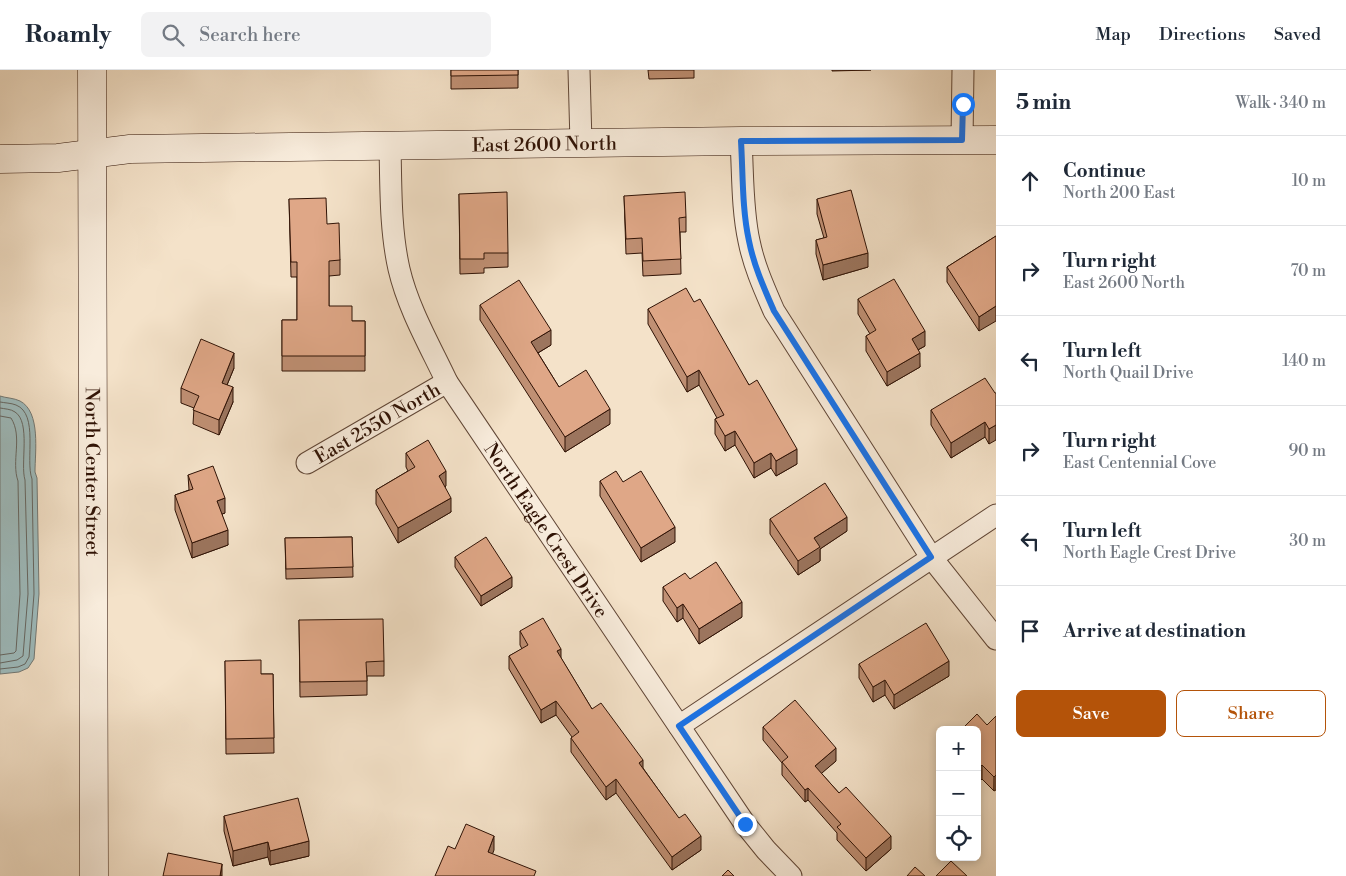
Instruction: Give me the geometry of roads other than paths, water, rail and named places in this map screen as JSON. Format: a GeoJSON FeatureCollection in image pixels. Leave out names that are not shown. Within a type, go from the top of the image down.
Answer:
{"type":"FeatureCollection","features":[{"type":"Feature","properties":{"kind":"street","name":"North Center Street"},"geometry":{"type":"LineString","coordinates":[[92,70],[94,876]]}},
{"type":"Feature","properties":{"kind":"street"},"geometry":{"type":"LineString","coordinates":[[579,70],[581,142]]}},
{"type":"Feature","properties":{"kind":"street"},"geometry":{"type":"LineString","coordinates":[[962,140],[963,70]]}},
{"type":"Feature","properties":{"kind":"street","name":"East 2600 North"},"geometry":{"type":"LineString","coordinates":[[0,159],[58,158],[130,149],[581,142],[996,140]]}},
{"type":"Feature","properties":{"kind":"street"},"geometry":{"type":"LineString","coordinates":[[741,141],[745,212],[749,241],[759,277],[770,302],[931,557],[996,639]]}},
{"type":"Feature","properties":{"kind":"street","name":"North Eagle Crest Drive"},"geometry":{"type":"LineString","coordinates":[[390,146],[394,230],[399,269],[410,303],[447,382],[745,824],[791,876]]}},
{"type":"Feature","properties":{"kind":"street","name":"East 2550 North"},"geometry":{"type":"LineString","coordinates":[[307,463],[447,382]]}},
{"type":"Feature","properties":{"kind":"street"},"geometry":{"type":"LineString","coordinates":[[679,726],[996,515]]}},
{"type":"Feature","properties":{"kind":"water"},"geometry":{"type":"Polygon","coordinates":[[[0,396],[15,399],[27,406],[34,423],[39,594],[34,659],[28,668],[19,672],[0,674],[0,396]]]}}]}
